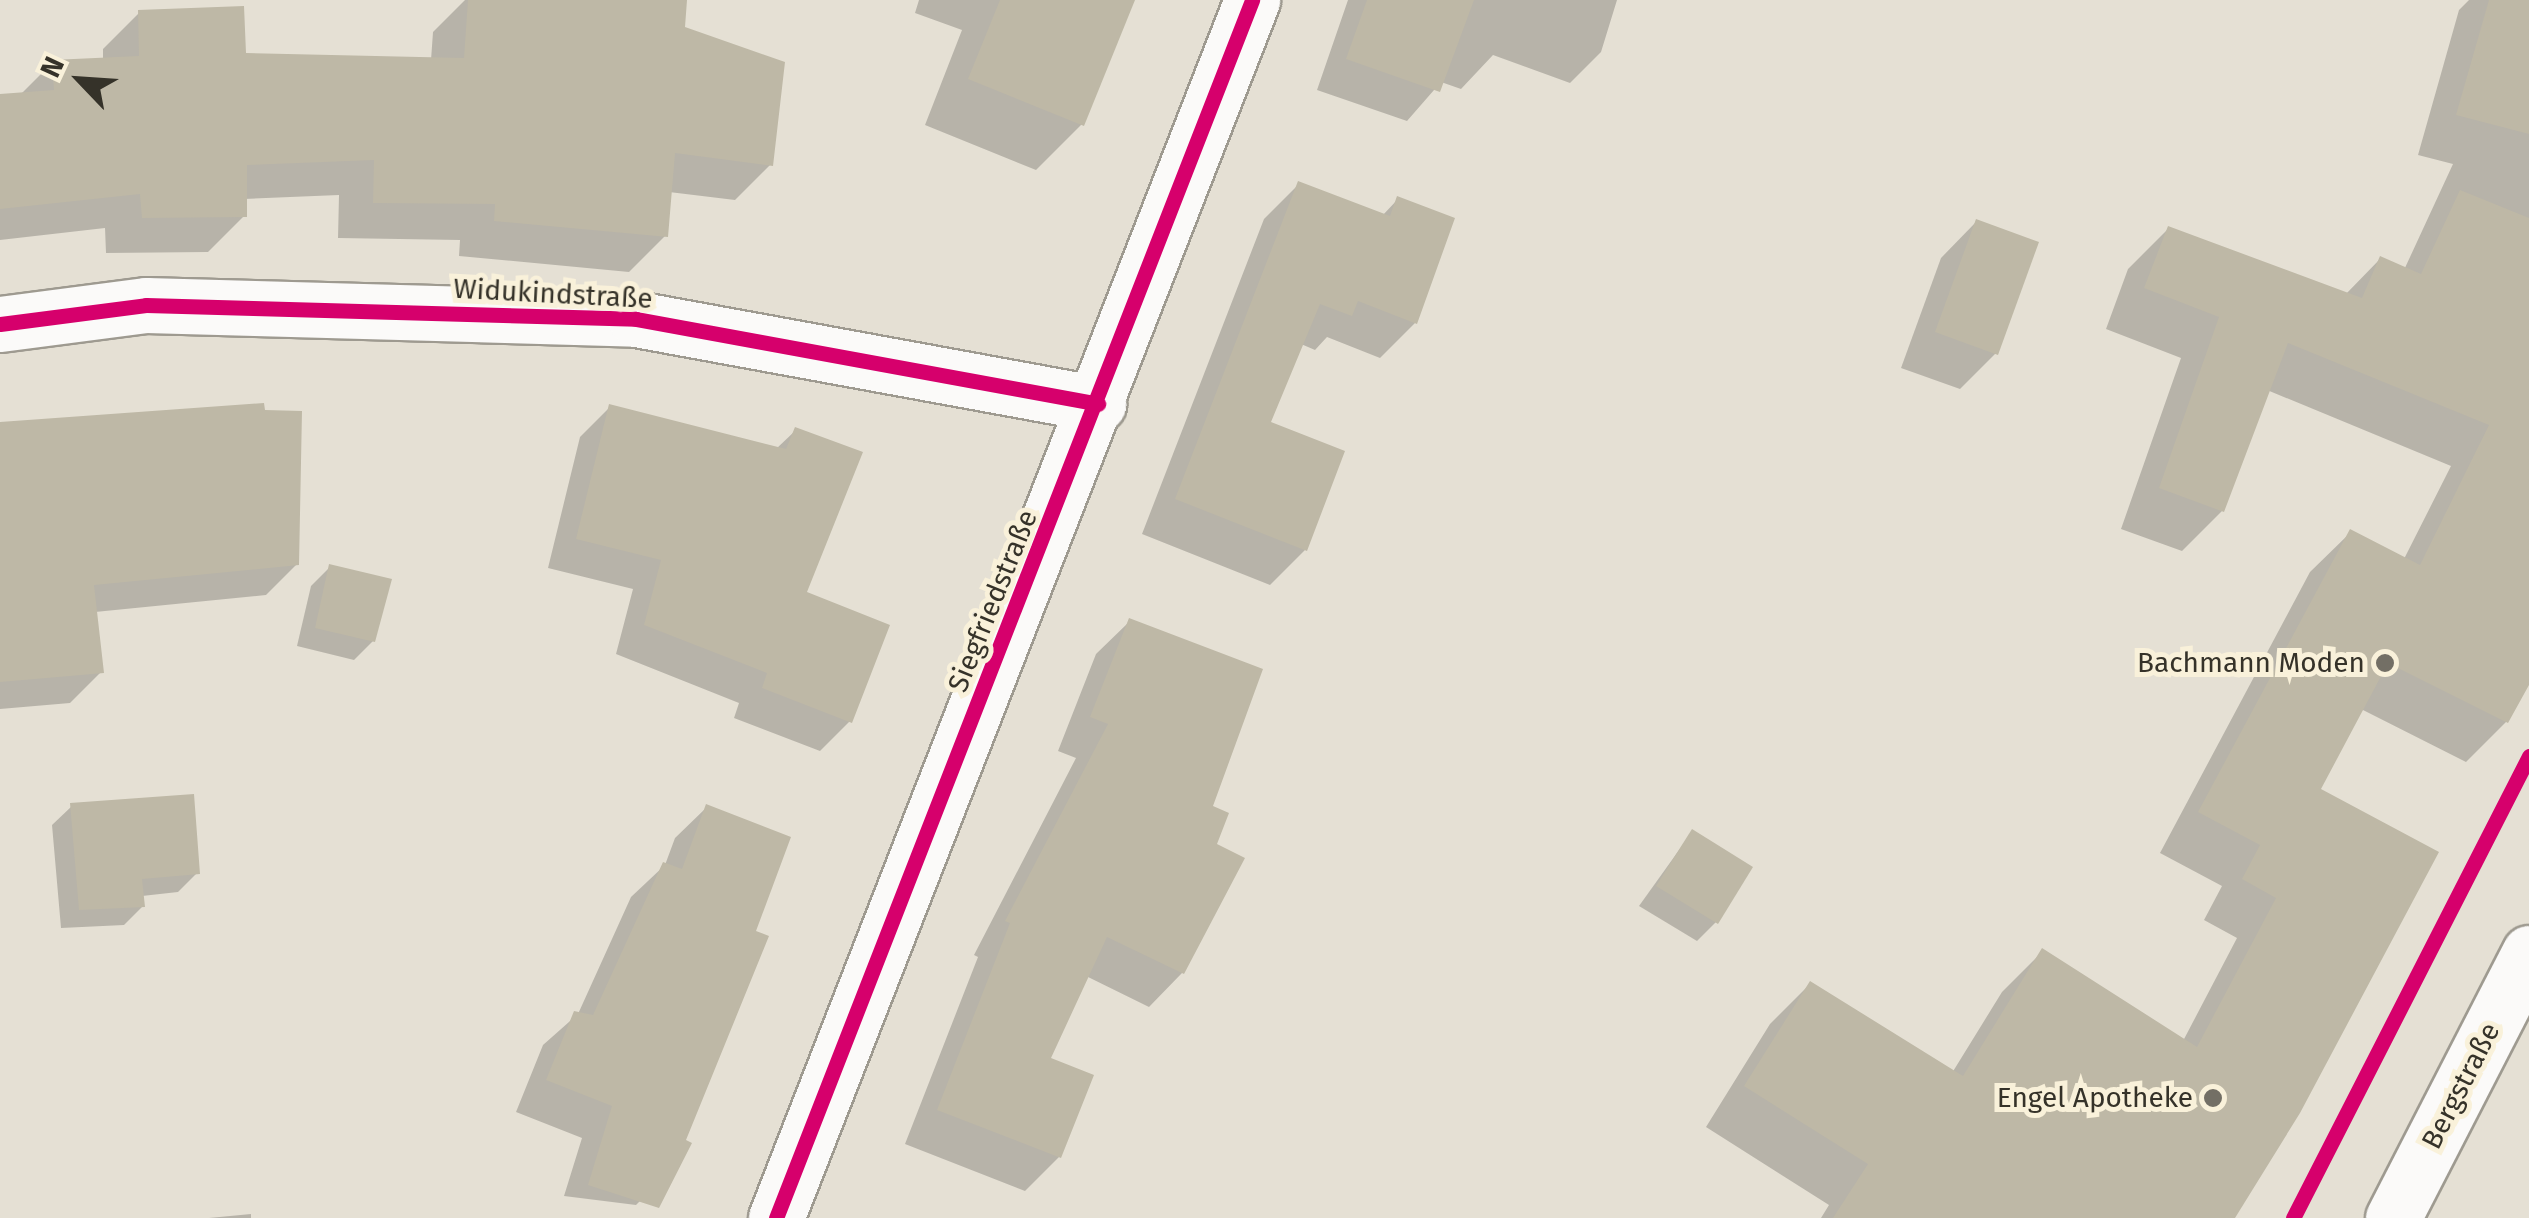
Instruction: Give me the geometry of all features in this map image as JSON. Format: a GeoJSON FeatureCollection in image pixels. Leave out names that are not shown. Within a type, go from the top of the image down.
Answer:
{"type":"FeatureCollection","features":[{"type":"Feature","properties":{"kind":"street","name":"Siegfriedstraße"},"geometry":{"type":"LineString","coordinates":[[776,1218],[1098,404],[1252,0]]}},
{"type":"Feature","properties":{"kind":"street","name":"Widukindstraße"},"geometry":{"type":"LineString","coordinates":[[0,324],[146,306],[636,319],[1098,404]]}},
{"type":"Feature","properties":{"kind":"street","name":"Bergstraße"},"geometry":{"type":"LineString","coordinates":[[2393,1218],[2529,953]]}},
{"type":"Feature","properties":{"kind":"building"},"geometry":{"type":"Polygon","coordinates":[[[468,0],[687,0],[685,27],[785,62],[773,166],[675,153],[668,237],[494,221],[495,204],[373,203],[374,160],[247,165],[247,217],[142,218],[140,194],[0,209],[0,94],[54,90],[52,60],[139,56],[138,10],[244,6],[246,53],[464,58],[468,0]]]}},
{"type":"Feature","properties":{"kind":"building"},"geometry":{"type":"Polygon","coordinates":[[[1000,0],[1135,0],[1084,126],[968,79],[1000,0]]]}},
{"type":"Feature","properties":{"kind":"building"},"geometry":{"type":"Polygon","coordinates":[[[1367,0],[1474,0],[1440,92],[1346,59],[1367,0]]]}},
{"type":"Feature","properties":{"kind":"building"},"geometry":{"type":"Polygon","coordinates":[[[2489,0],[2529,0],[2529,134],[2456,115],[2489,0]]]}},
{"type":"Feature","properties":{"kind":"building"},"geometry":{"type":"Polygon","coordinates":[[[1298,181],[1390,216],[1397,196],[1455,218],[1417,324],[1358,301],[1352,316],[1320,304],[1271,422],[1345,451],[1307,551],[1175,499],[1298,181]]]}},
{"type":"Feature","properties":{"kind":"building"},"geometry":{"type":"Polygon","coordinates":[[[2460,190],[2529,218],[2529,685],[2508,723],[2388,663],[2321,789],[2439,852],[2300,1113],[2235,1218],[1833,1218],[1868,1164],[1744,1086],[1810,981],[1963,1076],[2042,948],[2197,1047],[2276,898],[2242,879],[2260,845],[2198,812],[2350,529],[2420,565],[2489,425],[2288,343],[2224,512],[2159,488],[2219,317],[2144,288],[2168,226],[2362,298],[2380,256],[2421,274],[2460,190]]]}},
{"type":"Feature","properties":{"kind":"building"},"geometry":{"type":"Polygon","coordinates":[[[1976,219],[2039,242],[1998,355],[1935,332],[1976,219]]]}},
{"type":"Feature","properties":{"kind":"building"},"geometry":{"type":"Polygon","coordinates":[[[264,403],[265,410],[302,411],[299,565],[94,585],[104,673],[0,682],[0,422],[264,403]]]}},
{"type":"Feature","properties":{"kind":"building"},"geometry":{"type":"Polygon","coordinates":[[[609,404],[786,449],[795,427],[863,452],[807,592],[890,625],[852,723],[762,688],[767,673],[644,625],[661,560],[576,539],[609,404]]]}},
{"type":"Feature","properties":{"kind":"building"},"geometry":{"type":"Polygon","coordinates":[[[329,564],[392,579],[375,642],[315,628],[329,564]]]}},
{"type":"Feature","properties":{"kind":"building"},"geometry":{"type":"Polygon","coordinates":[[[1129,618],[1263,669],[1213,806],[1229,813],[1217,844],[1245,858],[1184,974],[1107,937],[1051,1058],[1094,1075],[1061,1158],[937,1110],[1010,923],[1005,921],[1108,724],[1090,717],[1129,618]]]}},
{"type":"Feature","properties":{"kind":"building"},"geometry":{"type":"Polygon","coordinates":[[[194,794],[200,874],[142,879],[145,907],[79,910],[70,803],[194,794]]]}},
{"type":"Feature","properties":{"kind":"building"},"geometry":{"type":"Polygon","coordinates":[[[706,804],[791,837],[756,931],[769,936],[686,1140],[692,1143],[659,1208],[588,1185],[612,1106],[546,1080],[574,1011],[593,1015],[663,862],[682,869],[706,804]]]}},
{"type":"Feature","properties":{"kind":"building"},"geometry":{"type":"Polygon","coordinates":[[[1692,829],[1753,867],[1718,924],[1656,886],[1692,829]]]}},
{"type":"Feature","properties":{"kind":"cycle path"},"geometry":{"type":"LineString","coordinates":[[776,1218],[1252,0]]}},
{"type":"Feature","properties":{"kind":"cycle path"},"geometry":{"type":"LineString","coordinates":[[0,324],[146,305],[636,319],[1098,404]]}},
{"type":"Feature","properties":{"kind":"cycle path"},"geometry":{"type":"LineString","coordinates":[[2293,1218],[2529,756]]}},
{"type":"Feature","properties":{"kind":"place","name":"Bachmann Moden"},"geometry":{"type":"Point","coordinates":[2385,663]}},
{"type":"Feature","properties":{"kind":"place","name":"Engel Apotheke"},"geometry":{"type":"Point","coordinates":[2213,1098]}}]}
